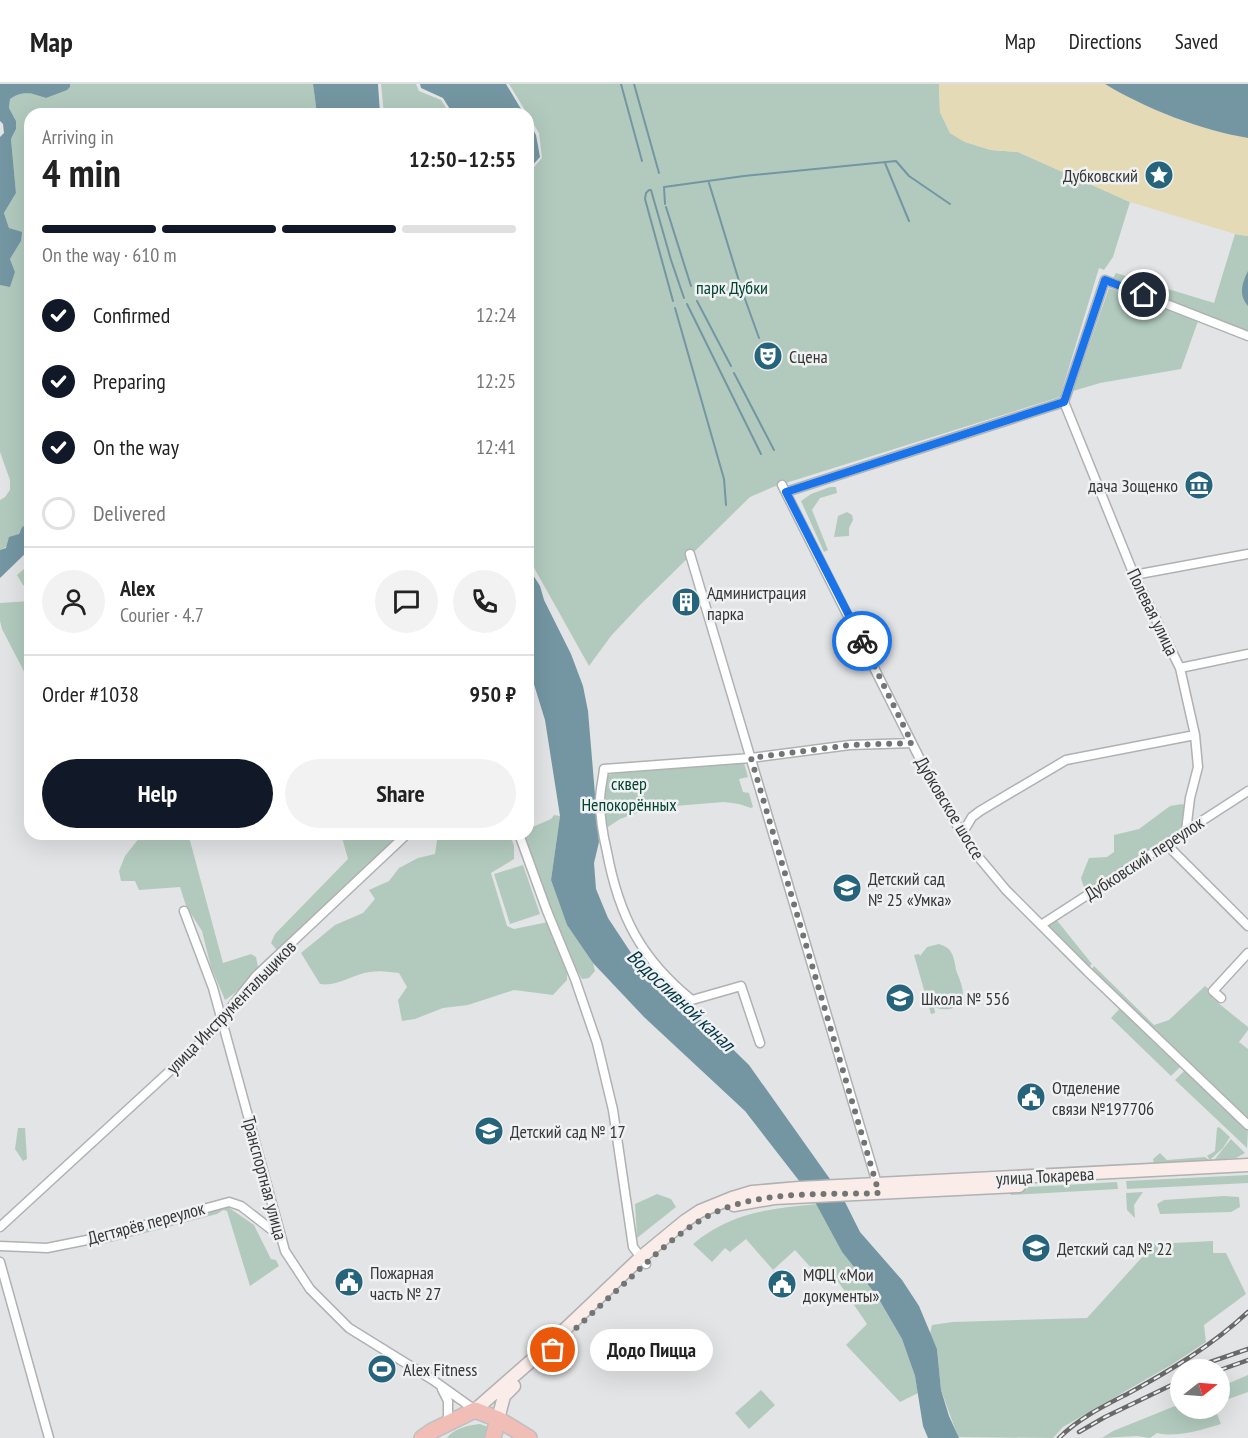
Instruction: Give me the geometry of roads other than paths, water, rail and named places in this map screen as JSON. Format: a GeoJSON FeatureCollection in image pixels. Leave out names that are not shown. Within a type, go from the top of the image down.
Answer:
{"type":"FeatureCollection","features":[{"type":"Feature","properties":{"kind":"highway"},"geometry":{"type":"LineString","coordinates":[[422,1438],[475,1410],[498,1419],[529,1438]]}},
{"type":"Feature","properties":{"kind":"highway"},"geometry":{"type":"LineString","coordinates":[[493,1438],[498,1419]]}},
{"type":"Feature","properties":{"kind":"highway"},"geometry":{"type":"LineString","coordinates":[[443,1438],[452,1421]]}},
{"type":"Feature","properties":{"kind":"main road","name":"улица Токарева"},"geometry":{"type":"LineString","coordinates":[[878,1189],[1248,1165]]}},
{"type":"Feature","properties":{"kind":"main road","name":"улица Токарева"},"geometry":{"type":"LineString","coordinates":[[643,1261],[703,1219],[733,1206],[801,1192],[1248,1173]]}},
{"type":"Feature","properties":{"kind":"main road"},"geometry":{"type":"LineString","coordinates":[[475,1410],[643,1261]]}},
{"type":"Feature","properties":{"kind":"main road"},"geometry":{"type":"LineString","coordinates":[[498,1419],[504,1396],[643,1261]]}},
{"type":"Feature","properties":{"kind":"street"},"geometry":{"type":"LineString","coordinates":[[1064,402],[1105,280],[1248,336]]}},
{"type":"Feature","properties":{"kind":"street","name":"Дубковское шоссе"},"geometry":{"type":"LineString","coordinates":[[1064,402],[784,488],[942,802],[962,834],[992,874],[1041,925],[1248,1125]]}},
{"type":"Feature","properties":{"kind":"street","name":"Полевая улица"},"geometry":{"type":"LineString","coordinates":[[1064,402],[1134,575],[1180,668],[1195,735],[1198,768],[1190,798],[1186,831]]}},
{"type":"Feature","properties":{"kind":"street"},"geometry":{"type":"LineString","coordinates":[[690,554],[878,1189]]}},
{"type":"Feature","properties":{"kind":"street"},"geometry":{"type":"LineString","coordinates":[[1134,575],[1248,554]]}},
{"type":"Feature","properties":{"kind":"street"},"geometry":{"type":"LineString","coordinates":[[1180,668],[1248,654]]}},
{"type":"Feature","properties":{"kind":"street"},"geometry":{"type":"LineString","coordinates":[[962,834],[972,817],[980,811],[1066,760],[1195,735]]}},
{"type":"Feature","properties":{"kind":"street"},"geometry":{"type":"LineString","coordinates":[[760,1043],[741,986],[692,1000],[657,968],[631,928],[621,910],[611,877],[603,835],[600,800],[604,769],[751,758],[850,745],[912,743]]}},
{"type":"Feature","properties":{"kind":"street","name":"Дубковский переулок"},"geometry":{"type":"LineString","coordinates":[[1041,925],[1248,791]]}},
{"type":"Feature","properties":{"kind":"street","name":"улица Инструментальщиков"},"geometry":{"type":"LineString","coordinates":[[0,1227],[222,1021],[256,976],[401,840]]}},
{"type":"Feature","properties":{"kind":"street"},"geometry":{"type":"LineString","coordinates":[[521,840],[597,1043],[613,1110],[633,1247],[643,1261]]}},
{"type":"Feature","properties":{"kind":"street"},"geometry":{"type":"LineString","coordinates":[[1166,844],[1248,926]]}},
{"type":"Feature","properties":{"kind":"street","name":"Транспортная улица"},"geometry":{"type":"LineString","coordinates":[[184,911],[213,988],[285,1251],[319,1299],[349,1328],[436,1382],[475,1410]]}},
{"type":"Feature","properties":{"kind":"street"},"geometry":{"type":"LineString","coordinates":[[1221,998],[1213,991],[1248,953]]}},
{"type":"Feature","properties":{"kind":"street","name":"Дегтярёв переулок"},"geometry":{"type":"LineString","coordinates":[[0,1246],[47,1248],[97,1238],[229,1202],[242,1206],[281,1237]]}},
{"type":"Feature","properties":{"kind":"street"},"geometry":{"type":"LineString","coordinates":[[0,1262],[49,1438]]}},
{"type":"Feature","properties":{"kind":"street"},"geometry":{"type":"LineString","coordinates":[[436,1382],[448,1401],[452,1421]]}},
{"type":"Feature","properties":{"kind":"water"},"geometry":{"type":"Polygon","coordinates":[[[0,84],[70,84],[67,90],[46,98],[28,93],[19,94],[10,99],[9,108],[16,121],[16,129],[11,139],[16,193],[4,213],[9,228],[22,232],[21,241],[10,259],[15,272],[10,287],[0,285],[0,137],[4,133],[3,124],[0,121],[0,84]]]}},
{"type":"Feature","properties":{"kind":"water"},"geometry":{"type":"Polygon","coordinates":[[[313,84],[378,84],[380,108],[316,108],[313,84]]]}},
{"type":"Feature","properties":{"kind":"water"},"geometry":{"type":"Polygon","coordinates":[[[420,84],[506,84],[520,108],[449,108],[443,98],[421,88],[420,84]]]}},
{"type":"Feature","properties":{"kind":"water"},"geometry":{"type":"Polygon","coordinates":[[[1105,84],[1248,84],[1248,138],[1212,130],[1174,117],[1138,102],[1105,84]]]}},
{"type":"Feature","properties":{"kind":"water"},"geometry":{"type":"Polygon","coordinates":[[[534,131],[536,135],[540,157],[534,164],[534,131]]]}},
{"type":"Feature","properties":{"kind":"water"},"geometry":{"type":"Polygon","coordinates":[[[1248,271],[1248,306],[1243,298],[1242,289],[1248,271]]]}},
{"type":"Feature","properties":{"kind":"water"},"geometry":{"type":"Polygon","coordinates":[[[24,526],[24,555],[0,578],[0,550],[6,548],[9,537],[19,534],[24,526]]]}},
{"type":"Feature","properties":{"kind":"water"},"geometry":{"type":"Polygon","coordinates":[[[534,576],[571,654],[583,686],[588,711],[599,842],[594,863],[596,889],[608,918],[647,977],[710,1027],[749,1065],[842,1196],[860,1232],[902,1280],[919,1306],[937,1349],[941,1390],[959,1438],[928,1438],[923,1426],[915,1376],[902,1339],[877,1296],[842,1252],[814,1200],[745,1111],[644,1017],[593,963],[567,925],[551,880],[560,816],[545,720],[534,684],[534,576]]]}},
{"type":"Feature","properties":{"kind":"waterway"},"geometry":{"type":"LineString","coordinates":[[621,84],[642,161]]}},
{"type":"Feature","properties":{"kind":"waterway"},"geometry":{"type":"LineString","coordinates":[[634,84],[659,173]]}},
{"type":"Feature","properties":{"kind":"waterway"},"geometry":{"type":"LineString","coordinates":[[665,204],[664,187],[744,176],[896,161],[909,176],[950,204]]}},
{"type":"Feature","properties":{"kind":"waterway"},"geometry":{"type":"LineString","coordinates":[[885,163],[909,221]]}},
{"type":"Feature","properties":{"kind":"waterway"},"geometry":{"type":"LineString","coordinates":[[709,183],[739,281]]}},
{"type":"Feature","properties":{"kind":"waterway"},"geometry":{"type":"LineString","coordinates":[[673,301],[645,199],[649,190],[651,190],[684,298]]}},
{"type":"Feature","properties":{"kind":"waterway"},"geometry":{"type":"LineString","coordinates":[[666,207],[691,286]]}},
{"type":"Feature","properties":{"kind":"waterway"},"geometry":{"type":"LineString","coordinates":[[740,285],[759,338]]}},
{"type":"Feature","properties":{"kind":"waterway"},"geometry":{"type":"LineString","coordinates":[[697,301],[731,366]]}},
{"type":"Feature","properties":{"kind":"waterway"},"geometry":{"type":"LineString","coordinates":[[687,304],[761,454]]}},
{"type":"Feature","properties":{"kind":"waterway"},"geometry":{"type":"LineString","coordinates":[[675,308],[724,479],[726,505]]}},
{"type":"Feature","properties":{"kind":"waterway"},"geometry":{"type":"LineString","coordinates":[[734,373],[774,450]]}},
{"type":"Feature","properties":{"kind":"railway"},"geometry":{"type":"LineString","coordinates":[[1059,1438],[1092,1413],[1191,1356],[1248,1312]]}},
{"type":"Feature","properties":{"kind":"railway"},"geometry":{"type":"LineString","coordinates":[[1219,1359],[1248,1349]]}},
{"type":"Feature","properties":{"kind":"railway"},"geometry":{"type":"LineString","coordinates":[[1230,1366],[1248,1360]]}},
{"type":"Feature","properties":{"kind":"railway"},"geometry":{"type":"LineString","coordinates":[[1079,1432],[1170,1386]]}},
{"type":"Feature","properties":{"kind":"place","name":"Дубковский"},"geometry":{"type":"Point","coordinates":[1159,175]}},
{"type":"Feature","properties":{"kind":"place","name":"Сцена"},"geometry":{"type":"Point","coordinates":[768,356]}},
{"type":"Feature","properties":{"kind":"place","name":"дача Зощенко"},"geometry":{"type":"Point","coordinates":[1199,485]}},
{"type":"Feature","properties":{"kind":"place","name":"Администрация парка"},"geometry":{"type":"Point","coordinates":[686,602]}},
{"type":"Feature","properties":{"kind":"place","name":"Детский сад № 25 «Умка»"},"geometry":{"type":"Point","coordinates":[847,888]}},
{"type":"Feature","properties":{"kind":"place","name":"Школа № 556"},"geometry":{"type":"Point","coordinates":[900,998]}},
{"type":"Feature","properties":{"kind":"place","name":"Отделение связи №197706"},"geometry":{"type":"Point","coordinates":[1031,1097]}},
{"type":"Feature","properties":{"kind":"place","name":"Детский сад № 17"},"geometry":{"type":"Point","coordinates":[489,1131]}},
{"type":"Feature","properties":{"kind":"place","name":"Детский сад № 22"},"geometry":{"type":"Point","coordinates":[1036,1248]}},
{"type":"Feature","properties":{"kind":"place","name":"Пожарная часть № 27"},"geometry":{"type":"Point","coordinates":[349,1282]}},
{"type":"Feature","properties":{"kind":"place","name":"МФЦ «Мои документы»"},"geometry":{"type":"Point","coordinates":[782,1284]}},
{"type":"Feature","properties":{"kind":"place","name":"Додо Пицца"},"geometry":{"type":"Point","coordinates":[553,1350]}},
{"type":"Feature","properties":{"kind":"place","name":"Alex Fitness"},"geometry":{"type":"Point","coordinates":[382,1369]}},
{"type":"Feature","properties":{"kind":"park label","name":"парк Дубки"},"geometry":{"type":"Point","coordinates":[732,287]}},
{"type":"Feature","properties":{"kind":"park label","name":"сквер Непокорённых"},"geometry":{"type":"Point","coordinates":[629,793]}},
{"type":"Feature","properties":{"kind":"water label","name":"Водосливной канал"},"geometry":{"type":"Point","coordinates":[681,1000]}}]}
